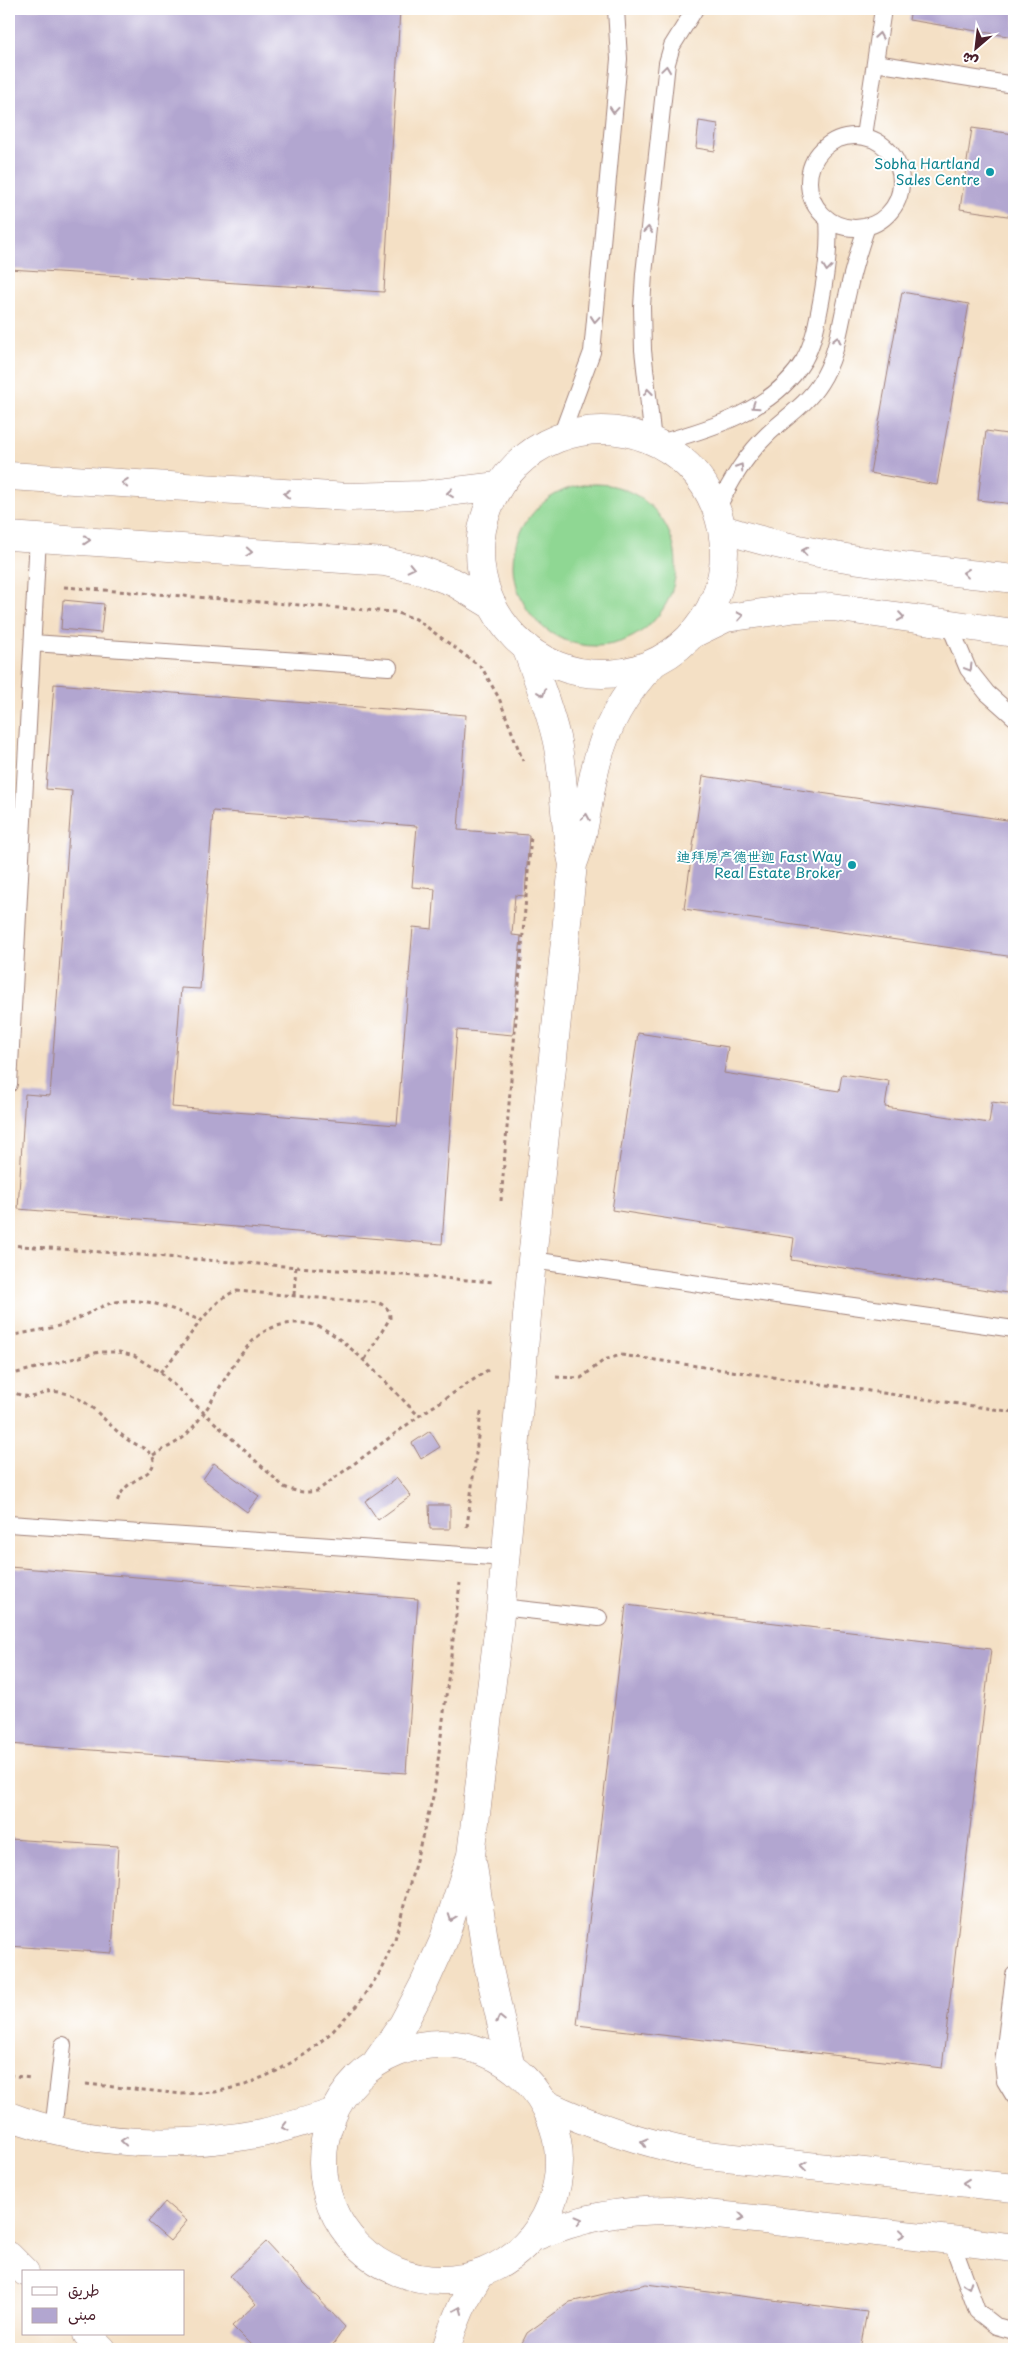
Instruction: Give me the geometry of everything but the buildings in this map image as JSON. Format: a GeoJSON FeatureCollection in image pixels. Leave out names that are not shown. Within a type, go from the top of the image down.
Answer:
{"type":"FeatureCollection","features":[{"type":"Feature","properties":{"kind":"street"},"geometry":{"type":"LineString","coordinates":[[377,2061],[403,2024],[424,1984],[443,1942],[471,1855],[501,1607],[532,1260],[573,864],[582,836],[594,773],[603,741],[617,711],[635,682],[653,664],[675,651],[695,633],[711,610],[721,584],[725,556],[720,519],[708,489],[694,471],[678,456],[656,442],[615,431],[592,430],[561,436],[536,448],[515,465],[498,486],[485,514],[479,545],[482,576],[493,606],[507,629],[526,647],[554,665],[587,674],[620,673],[653,664]]}},
{"type":"Feature","properties":{"kind":"street"},"geometry":{"type":"LineString","coordinates":[[9,476],[348,497],[422,496],[498,486]]}},
{"type":"Feature","properties":{"kind":"street"},"geometry":{"type":"LineString","coordinates":[[720,519],[756,540],[821,554],[1014,579]]}},
{"type":"Feature","properties":{"kind":"street"},"geometry":{"type":"LineString","coordinates":[[9,536],[385,562],[421,570],[455,583],[493,606]]}},
{"type":"Feature","properties":{"kind":"street"},"geometry":{"type":"LineString","coordinates":[[695,633],[726,618],[798,608],[833,607],[1014,634]]}},
{"type":"Feature","properties":{"kind":"street"},"geometry":{"type":"LineString","coordinates":[[526,647],[548,708],[557,742],[567,841],[573,864]]}},
{"type":"Feature","properties":{"kind":"street"},"geometry":{"type":"LineString","coordinates":[[471,1855],[487,1960],[511,2066]]}},
{"type":"Feature","properties":{"kind":"street"},"geometry":{"type":"LineString","coordinates":[[431,2044],[459,2045],[486,2052],[511,2066],[530,2083],[544,2103],[556,2129],[560,2157],[558,2186],[549,2213],[534,2237],[518,2253],[500,2265],[480,2274],[456,2280],[431,2280],[406,2275],[383,2265],[363,2251],[346,2232],[337,2218],[325,2187],[322,2162],[325,2137],[332,2113],[344,2093],[359,2075],[377,2061],[403,2049],[431,2044]]}},
{"type":"Feature","properties":{"kind":"street"},"geometry":{"type":"LineString","coordinates":[[544,2103],[619,2135],[658,2146],[698,2154],[1014,2188]]}},
{"type":"Feature","properties":{"kind":"street"},"geometry":{"type":"LineString","coordinates":[[9,2116],[53,2130],[128,2141],[200,2141],[262,2133],[332,2113]]}},
{"type":"Feature","properties":{"kind":"street"},"geometry":{"type":"LineString","coordinates":[[534,2237],[566,2224],[600,2215],[635,2210],[670,2210],[1014,2248]]}},
{"type":"Feature","properties":{"kind":"street"},"geometry":{"type":"LineString","coordinates":[[9,2256],[23,2270]]}},
{"type":"Feature","properties":{"kind":"street"},"geometry":{"type":"LineString","coordinates":[[446,2349],[452,2325],[464,2298],[480,2274]]}},
{"type":"Feature","properties":{"kind":"street"},"geometry":{"type":"LineString","coordinates":[[89,2336],[102,2349]]}},
{"type":"Feature","properties":{"kind":"lane"},"geometry":{"type":"LineString","coordinates":[[561,436],[592,352],[619,59],[616,9]]}},
{"type":"Feature","properties":{"kind":"lane"},"geometry":{"type":"LineString","coordinates":[[695,9],[672,46],[667,63],[644,274],[643,350],[656,442],[717,425],[748,410],[789,379],[803,361],[814,334],[827,270],[830,245],[828,219]]}},
{"type":"Feature","properties":{"kind":"lane"},"geometry":{"type":"LineString","coordinates":[[864,136],[883,9]]}},
{"type":"Feature","properties":{"kind":"lane"},"geometry":{"type":"LineString","coordinates":[[875,63],[1014,86]]}},
{"type":"Feature","properties":{"kind":"lane"},"geometry":{"type":"LineString","coordinates":[[848,136],[864,136],[877,141],[892,154],[901,173],[902,187],[898,200],[890,212],[880,221],[854,228],[840,226],[828,219],[817,208],[810,194],[808,178],[812,162],[821,150],[833,140],[848,136]]}},
{"type":"Feature","properties":{"kind":"lane"},"geometry":{"type":"LineString","coordinates":[[720,519],[728,486],[744,460],[768,434],[806,401],[826,372],[837,346],[853,272],[867,226]]}},
{"type":"Feature","properties":{"kind":"lane"},"geometry":{"type":"LineString","coordinates":[[9,1084],[38,537]]}},
{"type":"Feature","properties":{"kind":"lane"},"geometry":{"type":"LineString","coordinates":[[948,624],[968,668],[987,693],[1014,717]]}},
{"type":"Feature","properties":{"kind":"lane"},"geometry":{"type":"LineString","coordinates":[[33,642],[389,666]]}},
{"type":"Feature","properties":{"kind":"lane"},"geometry":{"type":"LineString","coordinates":[[532,1260],[1014,1329]]}},
{"type":"Feature","properties":{"kind":"lane"},"geometry":{"type":"LineString","coordinates":[[9,1524],[506,1558]]}},
{"type":"Feature","properties":{"kind":"lane"},"geometry":{"type":"LineString","coordinates":[[501,1607],[599,1618]]}},
{"type":"Feature","properties":{"kind":"lane"},"geometry":{"type":"LineString","coordinates":[[1014,1976],[1003,2063],[1005,2081],[1014,2096]]}},
{"type":"Feature","properties":{"kind":"lane"},"geometry":{"type":"LineString","coordinates":[[53,2130],[63,2045]]}},
{"type":"Feature","properties":{"kind":"lane"},"geometry":{"type":"LineString","coordinates":[[951,2240],[977,2311],[996,2326],[1014,2331]]}},
{"type":"Feature","properties":{"kind":"path"},"geometry":{"type":"LineString","coordinates":[[36,585],[379,610],[408,616],[416,619],[482,668],[499,698],[524,764]]}},
{"type":"Feature","properties":{"kind":"path"},"geometry":{"type":"LineString","coordinates":[[501,1202],[531,835]]}},
{"type":"Feature","properties":{"kind":"path"},"geometry":{"type":"LineString","coordinates":[[9,1245],[494,1282]]}},
{"type":"Feature","properties":{"kind":"path"},"geometry":{"type":"LineString","coordinates":[[294,1295],[296,1266]]}},
{"type":"Feature","properties":{"kind":"path"},"geometry":{"type":"LineString","coordinates":[[493,1292],[495,1272]]}},
{"type":"Feature","properties":{"kind":"path"},"geometry":{"type":"LineString","coordinates":[[160,1372],[171,1361],[217,1301],[236,1291],[294,1295],[386,1306],[390,1312],[390,1318],[364,1361]]}},
{"type":"Feature","properties":{"kind":"path"},"geometry":{"type":"LineString","coordinates":[[9,1336],[65,1324],[104,1306],[120,1302],[136,1301],[158,1304],[202,1321]]}},
{"type":"Feature","properties":{"kind":"path"},"geometry":{"type":"LineString","coordinates":[[153,1455],[184,1437],[204,1414],[246,1348],[263,1332],[281,1325],[299,1322],[317,1326],[333,1334],[364,1361],[419,1416]]}},
{"type":"Feature","properties":{"kind":"path"},"geometry":{"type":"LineString","coordinates":[[485,1380],[487,1360]]}},
{"type":"Feature","properties":{"kind":"path"},"geometry":{"type":"LineString","coordinates":[[9,1390],[30,1398],[58,1391],[70,1394],[82,1400],[128,1440],[153,1455]]}},
{"type":"Feature","properties":{"kind":"path"},"geometry":{"type":"LineString","coordinates":[[9,2075],[182,2094],[215,2092],[245,2085],[277,2071],[307,2053],[333,2031],[357,2006],[379,1974],[395,1939],[434,1793],[482,1409]]}},
{"type":"Feature","properties":{"kind":"path"},"geometry":{"type":"LineString","coordinates":[[116,1505],[120,1493],[128,1484],[152,1470],[154,1464],[153,1455]]}},
{"type":"Feature","properties":{"kind":"green space"},"geometry":{"type":"Polygon","coordinates":[[[603,484],[619,487],[633,493],[653,507],[663,520],[673,541],[676,565],[673,589],[663,610],[653,623],[640,633],[619,643],[587,646],[571,643],[557,637],[543,628],[532,617],[517,589],[514,557],[517,541],[523,527],[532,513],[543,502],[571,487],[603,484]]]}},
{"type":"Feature","properties":{"kind":"place","name":"Sobha Hartland Sales Centre"},"geometry":{"type":"Point","coordinates":[990,172]}},
{"type":"Feature","properties":{"kind":"place","name":"迪拜房产德世迦 Fast Way Real Estate Broker"},"geometry":{"type":"Point","coordinates":[852,865]}}]}
